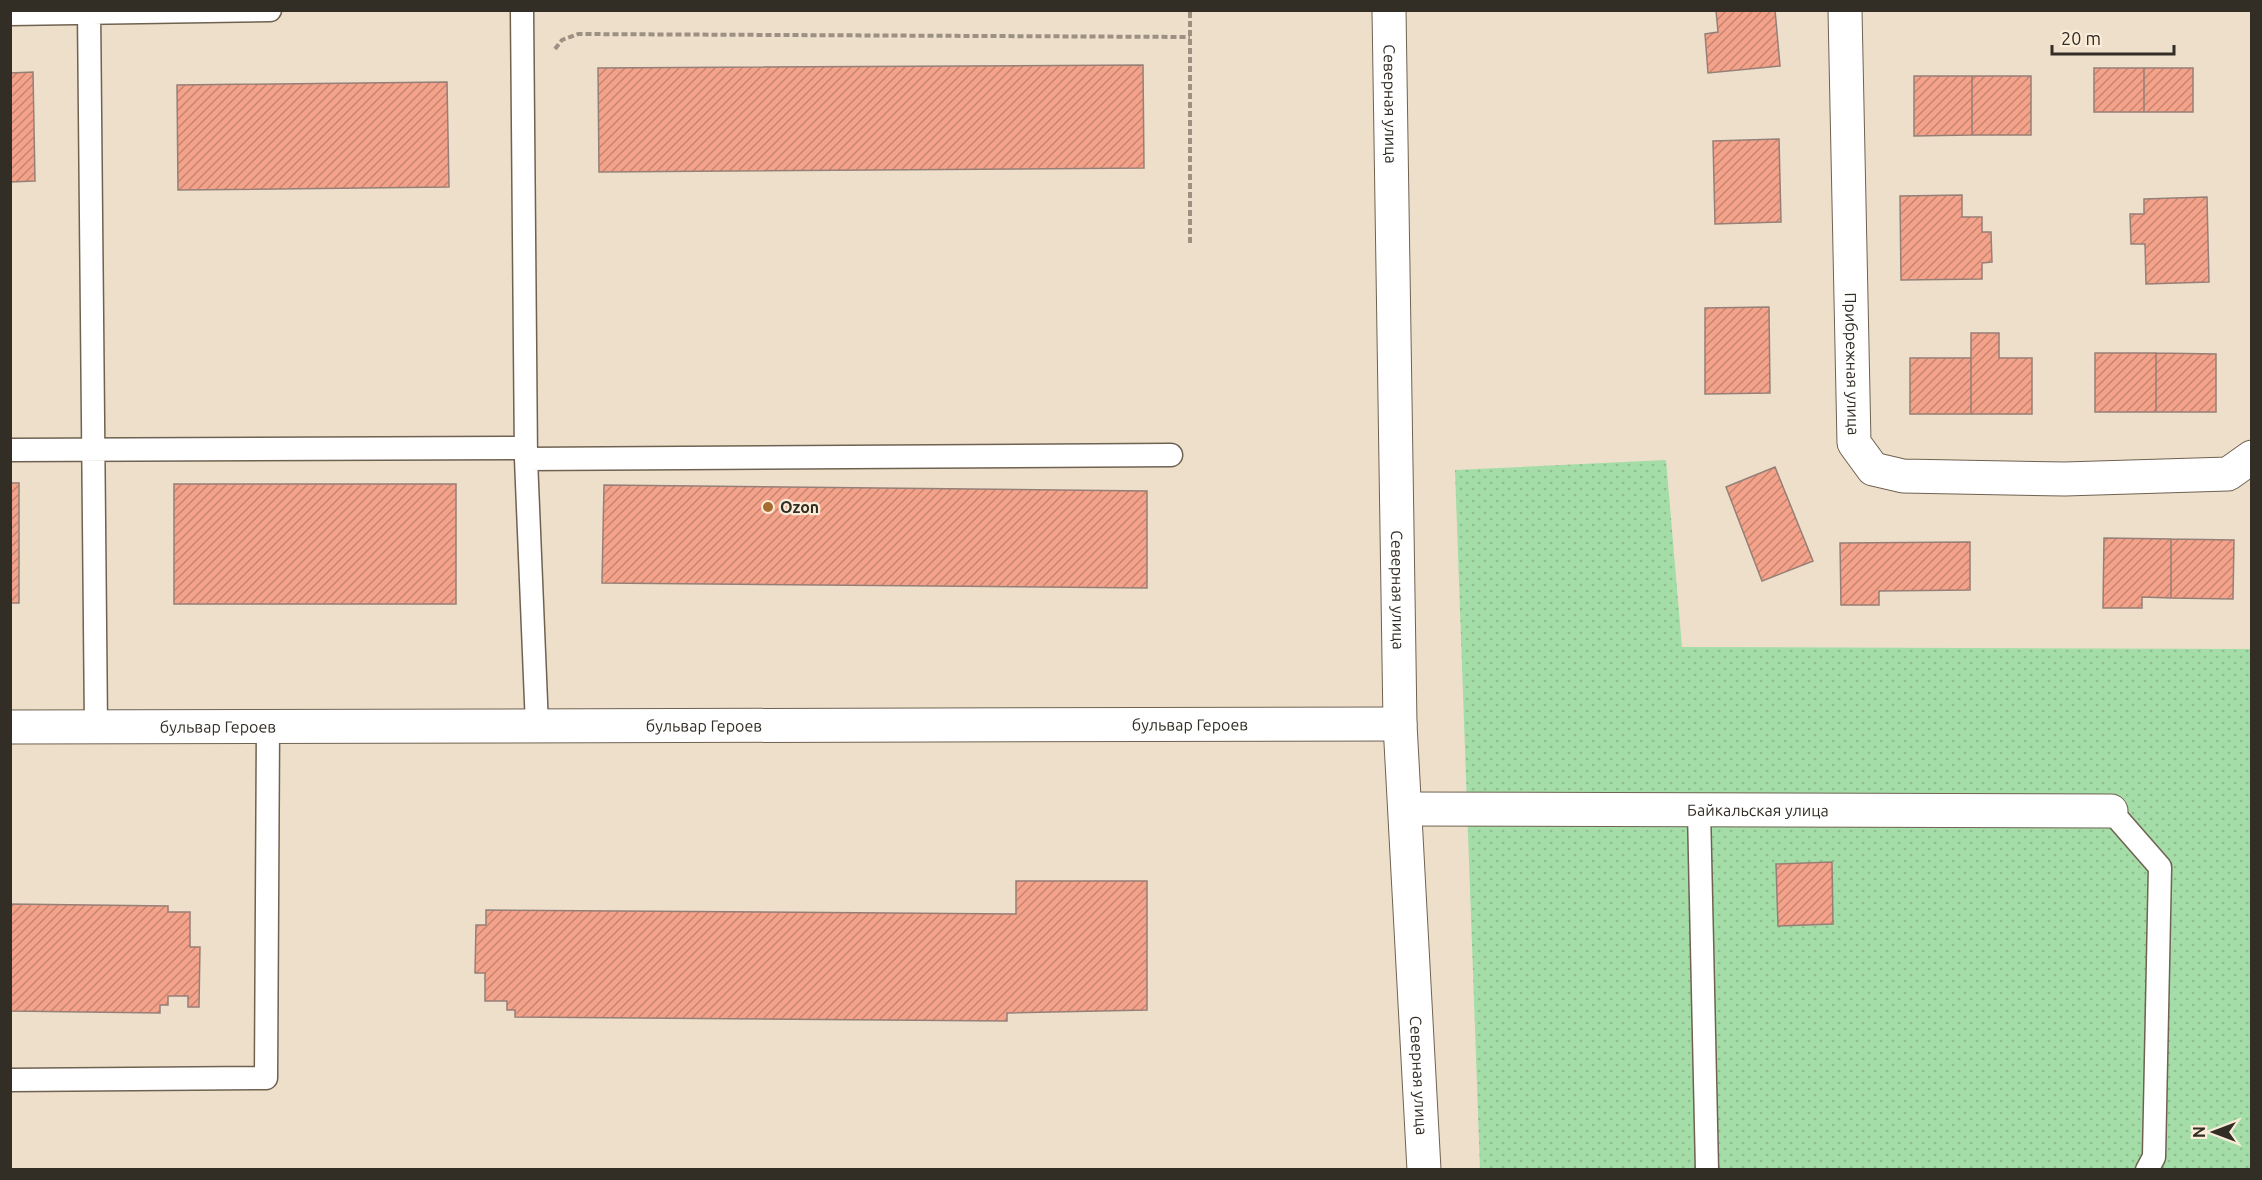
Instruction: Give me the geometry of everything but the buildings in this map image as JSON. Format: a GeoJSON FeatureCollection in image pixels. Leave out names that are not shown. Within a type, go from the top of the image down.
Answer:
{"type":"FeatureCollection","features":[{"type":"Feature","properties":{"kind":"street","name":"Северная улица"},"geometry":{"type":"LineString","coordinates":[[1389,10],[1400,724],[1424,1170]]}},
{"type":"Feature","properties":{"kind":"street","name":"Прибрежная улица"},"geometry":{"type":"LineString","coordinates":[[1845,10],[1854,443],[1873,469],[1914,477],[2065,479],[2228,474],[2252,457]]}},
{"type":"Feature","properties":{"kind":"street","name":"бульвар Героев"},"geometry":{"type":"LineString","coordinates":[[10,727],[1400,724]]}},
{"type":"Feature","properties":{"kind":"street","name":"Байкальская улица"},"geometry":{"type":"LineString","coordinates":[[1406,809],[2111,812]]}},
{"type":"Feature","properties":{"kind":"lane"},"geometry":{"type":"LineString","coordinates":[[10,14],[270,10]]}},
{"type":"Feature","properties":{"kind":"lane"},"geometry":{"type":"LineString","coordinates":[[522,10],[526,453],[537,726]]}},
{"type":"Feature","properties":{"kind":"lane"},"geometry":{"type":"LineString","coordinates":[[89,12],[96,727]]}},
{"type":"Feature","properties":{"kind":"lane"},"geometry":{"type":"LineString","coordinates":[[10,450],[1172,455]]}},
{"type":"Feature","properties":{"kind":"lane"},"geometry":{"type":"LineString","coordinates":[[10,1080],[266,1078],[268,726]]}},
{"type":"Feature","properties":{"kind":"lane"},"geometry":{"type":"LineString","coordinates":[[1699,810],[1707,1170]]}},
{"type":"Feature","properties":{"kind":"lane"},"geometry":{"type":"LineString","coordinates":[[2111,812],[2160,867],[2154,1157],[2147,1170]]}},
{"type":"Feature","properties":{"kind":"path"},"geometry":{"type":"LineString","coordinates":[[1190,10],[1190,243]]}},
{"type":"Feature","properties":{"kind":"path"},"geometry":{"type":"LineString","coordinates":[[550,55],[562,40],[578,34],[1190,37]]}},
{"type":"Feature","properties":{"kind":"green space"},"geometry":{"type":"Polygon","coordinates":[[[1666,460],[1682,647],[2251,649],[2251,1169],[1480,1169],[1455,470],[1666,460]]]}},
{"type":"Feature","properties":{"kind":"place","name":"Ozon"},"geometry":{"type":"Point","coordinates":[768,507]}}]}
